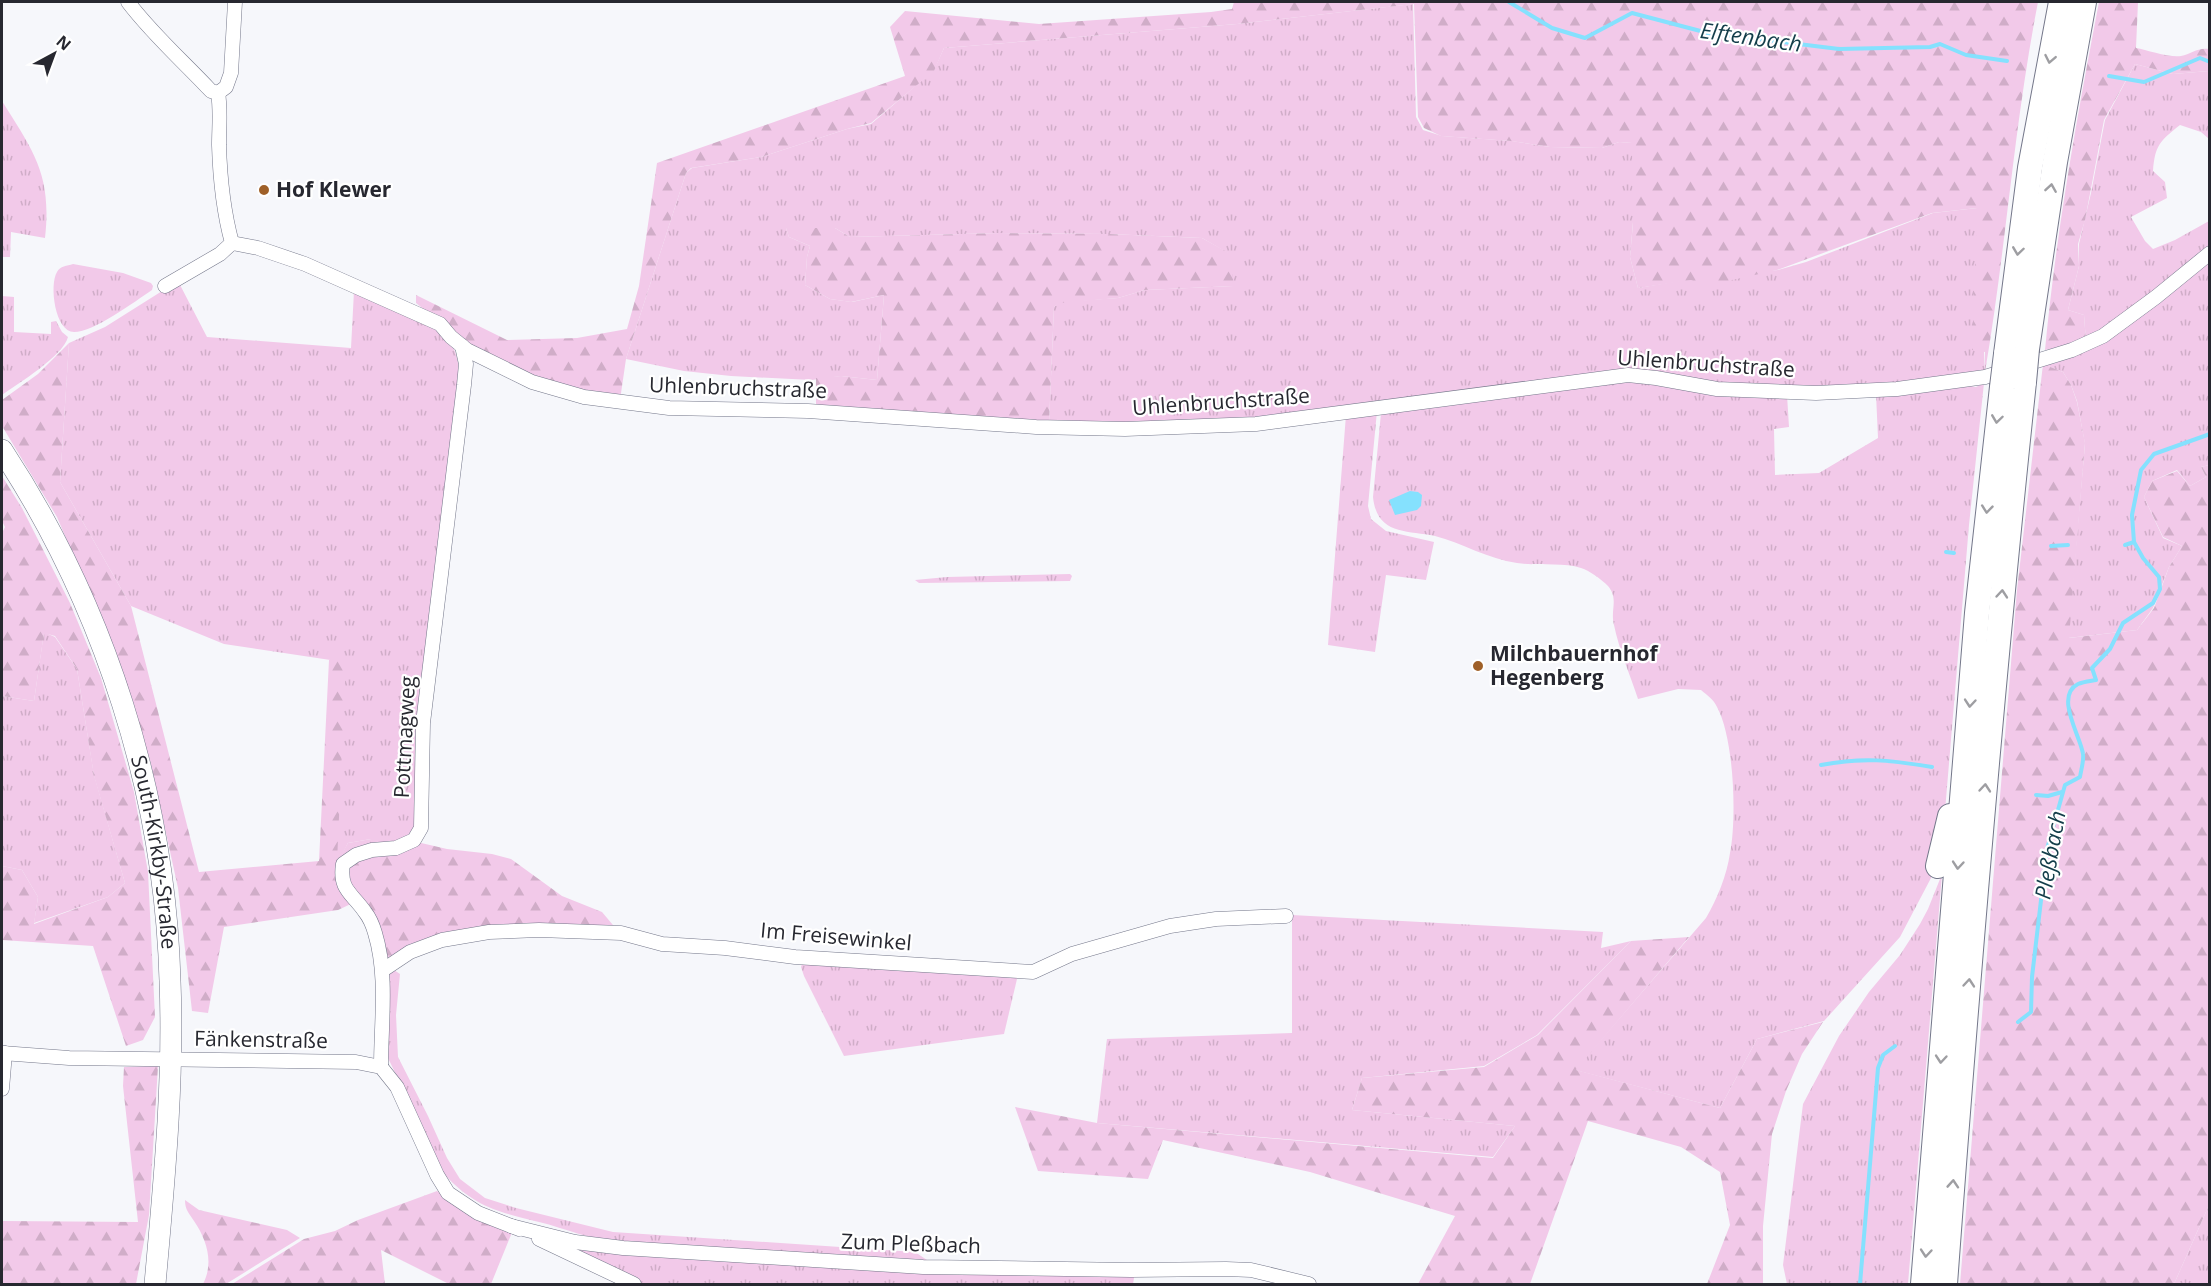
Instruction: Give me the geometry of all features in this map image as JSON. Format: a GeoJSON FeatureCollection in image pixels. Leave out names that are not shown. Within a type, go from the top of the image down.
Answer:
{"type":"FeatureCollection","features":[{"type":"Feature","properties":{"kind":"highway"},"geometry":{"type":"LineString","coordinates":[[1945,1284],[1963,1041],[1999,633],[2013,385],[2030,168],[2061,2]]}},
{"type":"Feature","properties":{"kind":"highway"},"geometry":{"type":"LineString","coordinates":[[2016,352],[2055,162],[2084,2]]}},
{"type":"Feature","properties":{"kind":"highway"},"geometry":{"type":"LineString","coordinates":[[1923,1284],[1981,578],[2013,385]]}},
{"type":"Feature","properties":{"kind":"highway"},"geometry":{"type":"LineString","coordinates":[[1938,866],[1965,764]]}},
{"type":"Feature","properties":{"kind":"main road","name":"South-Kirkby-Straße"},"geometry":{"type":"LineString","coordinates":[[2,450],[46,524],[69,569],[110,668],[146,789],[164,895],[170,978],[171,1102],[155,1284]]}},
{"type":"Feature","properties":{"kind":"street"},"geometry":{"type":"LineString","coordinates":[[128,2],[176,57],[211,91],[218,93]]}},
{"type":"Feature","properties":{"kind":"street"},"geometry":{"type":"LineString","coordinates":[[218,93],[226,87],[231,73],[235,2]]}},
{"type":"Feature","properties":{"kind":"street"},"geometry":{"type":"LineString","coordinates":[[165,286],[220,254],[232,243],[222,201],[218,93]]}},
{"type":"Feature","properties":{"kind":"street","name":"Uhlenbruchstraße"},"geometry":{"type":"LineString","coordinates":[[232,243],[258,248],[305,264],[440,324],[451,338],[462,346],[532,382],[584,397],[625,404],[706,410],[750,408],[1036,428],[1125,429],[1247,425],[1306,419],[1628,375],[1717,389],[1816,393],[1897,389],[1975,379],[2054,356],[2096,340],[2120,325],[2210,253]]}},
{"type":"Feature","properties":{"kind":"street","name":"Pottmagweg"},"geometry":{"type":"LineString","coordinates":[[381,1067],[383,970],[375,932],[366,912],[349,895],[341,877],[343,864],[356,855],[372,850],[396,848],[414,840],[421,828],[423,723],[464,385],[466,364],[462,346]]}},
{"type":"Feature","properties":{"kind":"street","name":"Im Freisewinkel"},"geometry":{"type":"LineString","coordinates":[[383,970],[410,952],[442,940],[489,932],[539,930],[621,933],[662,944],[725,948],[795,957],[1033,972],[1072,954],[1170,926],[1216,919],[1286,916]]}},
{"type":"Feature","properties":{"kind":"street","name":"Fänkenstraße"},"geometry":{"type":"LineString","coordinates":[[2,1089],[3,1053],[171,1060],[356,1062],[381,1067]]}},
{"type":"Feature","properties":{"kind":"street"},"geometry":{"type":"LineString","coordinates":[[381,1067],[398,1087],[448,1193],[478,1213],[511,1226],[634,1284]]}},
{"type":"Feature","properties":{"kind":"street","name":"Zum Pleßbach"},"geometry":{"type":"LineString","coordinates":[[511,1226],[575,1242],[623,1248],[923,1267],[1251,1270],[1309,1284]]}},
{"type":"Feature","properties":{"kind":"green space"},"geometry":{"type":"Polygon","coordinates":[[[1234,2],[2038,2],[2023,94],[1985,372],[1985,352],[1972,350],[1977,208],[1932,213],[1777,270],[1705,286],[1691,280],[1638,288],[1630,257],[1633,223],[1632,143],[1619,142],[1602,148],[1550,147],[1511,141],[1441,136],[1424,128],[1418,117],[1414,4],[1237,24],[944,48],[934,71],[871,123],[761,157],[691,168],[686,173],[626,359],[620,400],[556,387],[468,345],[416,303],[416,295],[507,340],[577,338],[627,329],[639,286],[657,163],[905,76],[890,27],[905,11],[1039,24],[1211,12],[1232,9],[1234,2]]]}},
{"type":"Feature","properties":{"kind":"green space"},"geometry":{"type":"Polygon","coordinates":[[[2099,2],[2138,2],[2136,48],[2176,56],[2209,49],[2209,71],[2173,74],[2135,64],[2104,120],[2085,220],[2078,244],[2079,266],[2068,310],[2084,315],[2086,342],[2045,350],[2068,175],[2099,2]]]}},
{"type":"Feature","properties":{"kind":"green space"},"geometry":{"type":"Polygon","coordinates":[[[1413,4],[1416,117],[1423,130],[1442,136],[1512,141],[1550,147],[1602,148],[1619,142],[1633,143],[1633,222],[1630,257],[1638,288],[1691,279],[1778,270],[1806,262],[1933,213],[1977,208],[1985,372],[1897,384],[1814,386],[1730,385],[1680,380],[1657,371],[1613,373],[1313,415],[1124,425],[1049,423],[1054,307],[1059,302],[1118,298],[1145,290],[1233,286],[1228,253],[1202,238],[999,233],[850,237],[835,228],[786,228],[789,237],[810,246],[805,285],[830,299],[852,302],[884,295],[877,380],[841,376],[812,380],[731,376],[684,371],[626,359],[686,173],[692,168],[761,157],[847,129],[871,124],[934,70],[944,48],[1237,24],[1413,4]]]}},
{"type":"Feature","properties":{"kind":"green space"},"geometry":{"type":"Polygon","coordinates":[[[2135,64],[2173,74],[2209,71],[2209,139],[2201,132],[2180,125],[2168,135],[2157,149],[2153,171],[2165,182],[2167,198],[2131,217],[2145,241],[2153,249],[2209,221],[2209,250],[2086,342],[2084,315],[2068,310],[2079,266],[2079,244],[2105,120],[2135,64]]]}},
{"type":"Feature","properties":{"kind":"green space"},"geometry":{"type":"Polygon","coordinates":[[[2,101],[32,150],[43,180],[46,197],[45,238],[11,232],[10,257],[2,257],[2,101]]]}},
{"type":"Feature","properties":{"kind":"green space"},"geometry":{"type":"Polygon","coordinates":[[[786,228],[835,228],[850,237],[999,233],[1202,238],[1229,253],[1234,286],[1145,290],[1118,298],[1059,303],[1054,307],[1049,423],[816,409],[816,378],[841,376],[877,380],[884,295],[851,302],[830,299],[805,285],[810,246],[789,237],[786,228]]]}},
{"type":"Feature","properties":{"kind":"green space"},"geometry":{"type":"Polygon","coordinates":[[[2209,258],[2209,465],[2201,467],[2206,477],[2190,486],[2177,470],[2152,481],[2144,497],[2163,538],[2182,546],[2169,567],[2153,608],[2137,630],[2068,638],[2085,444],[2077,401],[2071,385],[2063,372],[2045,365],[2056,363],[2099,342],[2209,258]]]}},
{"type":"Feature","properties":{"kind":"green space"},"geometry":{"type":"Polygon","coordinates":[[[73,264],[123,273],[151,283],[152,290],[114,316],[92,327],[74,332],[67,330],[55,307],[54,287],[58,270],[73,264]]]}},
{"type":"Feature","properties":{"kind":"green space"},"geometry":{"type":"Polygon","coordinates":[[[178,281],[207,337],[351,348],[354,291],[393,306],[435,328],[452,345],[456,356],[460,377],[419,802],[413,835],[404,839],[371,839],[348,843],[337,864],[337,661],[224,644],[131,606],[60,482],[69,343],[105,327],[178,281]]]}},
{"type":"Feature","properties":{"kind":"green space"},"geometry":{"type":"Polygon","coordinates":[[[2,296],[14,297],[14,332],[51,334],[51,322],[56,321],[68,337],[49,361],[2,395],[2,296]]]}},
{"type":"Feature","properties":{"kind":"green space"},"geometry":{"type":"Polygon","coordinates":[[[69,343],[60,482],[131,606],[199,872],[319,861],[329,660],[346,660],[337,862],[348,843],[371,839],[404,839],[447,849],[492,854],[511,859],[562,896],[602,912],[618,931],[487,927],[410,944],[378,968],[371,934],[353,903],[338,910],[224,927],[208,1013],[192,1011],[178,888],[150,760],[107,635],[57,517],[2,426],[2,400],[38,374],[69,343]]]}},
{"type":"Feature","properties":{"kind":"green space"},"geometry":{"type":"Polygon","coordinates":[[[2043,364],[2063,372],[2071,385],[2077,402],[2085,443],[2069,638],[2137,630],[2154,608],[2169,567],[2182,546],[2163,537],[2144,497],[2152,481],[2177,471],[2190,486],[2206,477],[2201,467],[2209,465],[2209,1205],[2174,1284],[1960,1284],[2017,590],[2043,364]]]}},
{"type":"Feature","properties":{"kind":"green space"},"geometry":{"type":"Polygon","coordinates":[[[1612,379],[1787,395],[1789,427],[1774,429],[1775,475],[1819,473],[1878,438],[1876,394],[1969,384],[1976,387],[1984,383],[1969,525],[1944,823],[1931,878],[1900,937],[1824,1021],[1757,1039],[1720,1108],[1575,1070],[1706,918],[1721,887],[1730,853],[1733,800],[1727,738],[1716,704],[1701,690],[1678,689],[1638,699],[1616,634],[1613,620],[1613,595],[1608,586],[1592,573],[1574,566],[1506,561],[1435,536],[1395,528],[1380,518],[1373,497],[1381,413],[1612,379]]]}},
{"type":"Feature","properties":{"kind":"green space"},"geometry":{"type":"Polygon","coordinates":[[[1377,411],[1368,506],[1371,519],[1386,531],[1434,542],[1426,580],[1386,575],[1375,652],[1328,645],[1346,415],[1377,411]]]}},
{"type":"Feature","properties":{"kind":"green space"},"geometry":{"type":"Polygon","coordinates":[[[2,476],[22,508],[70,603],[101,678],[134,792],[148,872],[155,1017],[143,1040],[126,1046],[93,946],[2,940],[2,866],[22,870],[38,897],[34,924],[108,897],[125,883],[94,776],[77,669],[55,636],[44,633],[34,701],[2,696],[2,533],[5,527],[2,521],[2,476]]]}},
{"type":"Feature","properties":{"kind":"green space"},"geometry":{"type":"Polygon","coordinates":[[[1070,574],[1072,576],[1070,581],[919,583],[915,580],[947,577],[1070,574]]]}},
{"type":"Feature","properties":{"kind":"green space"},"geometry":{"type":"Polygon","coordinates":[[[44,632],[55,637],[77,669],[94,775],[125,883],[108,897],[34,923],[38,897],[22,870],[2,866],[2,696],[34,701],[44,632]]]}},
{"type":"Feature","properties":{"kind":"green space"},"geometry":{"type":"Polygon","coordinates":[[[1942,874],[1908,1284],[1787,1284],[1783,1265],[1803,1104],[1839,1036],[1869,992],[1900,955],[1920,924],[1942,874]]]}},
{"type":"Feature","properties":{"kind":"green space"},"geometry":{"type":"Polygon","coordinates":[[[1292,915],[1603,932],[1601,948],[1631,941],[1537,1035],[1484,1066],[1362,1078],[1352,1110],[1515,1126],[1493,1157],[1097,1123],[1107,1039],[1292,1033],[1292,915]]]}},
{"type":"Feature","properties":{"kind":"green space"},"geometry":{"type":"Polygon","coordinates":[[[1689,937],[1576,1070],[1720,1108],[1757,1039],[1823,1022],[1802,1054],[1786,1091],[1772,1134],[1763,1226],[1763,1284],[1707,1284],[1730,1225],[1720,1172],[1681,1147],[1588,1121],[1530,1284],[1418,1284],[1455,1216],[1310,1172],[1163,1140],[1148,1179],[1038,1171],[1015,1107],[1097,1123],[1493,1158],[1515,1126],[1352,1110],[1362,1078],[1484,1067],[1538,1035],[1631,941],[1689,937]]]}},
{"type":"Feature","properties":{"kind":"green space"},"geometry":{"type":"Polygon","coordinates":[[[803,961],[1015,976],[1017,979],[1004,1034],[844,1056],[804,976],[801,967],[803,961]]]}},
{"type":"Feature","properties":{"kind":"green space"},"geometry":{"type":"Polygon","coordinates":[[[391,968],[400,974],[396,1015],[398,1057],[447,1158],[460,1179],[485,1198],[613,1232],[915,1252],[936,1266],[620,1242],[584,1235],[511,1215],[477,1201],[445,1175],[387,1056],[388,981],[391,968]]]}},
{"type":"Feature","properties":{"kind":"green space"},"geometry":{"type":"Polygon","coordinates":[[[158,1066],[149,1215],[136,1284],[2,1284],[2,1221],[138,1222],[123,1086],[124,1067],[158,1066]]]}},
{"type":"Feature","properties":{"kind":"green space"},"geometry":{"type":"Polygon","coordinates":[[[437,1191],[467,1211],[513,1230],[491,1284],[449,1284],[381,1250],[385,1284],[232,1284],[304,1239],[335,1231],[358,1220],[437,1191]]]}},
{"type":"Feature","properties":{"kind":"green space"},"geometry":{"type":"Polygon","coordinates":[[[185,1200],[199,1210],[287,1230],[300,1238],[226,1284],[203,1284],[208,1268],[208,1252],[199,1228],[187,1209],[185,1200]]]}},
{"type":"Feature","properties":{"kind":"green space"},"geometry":{"type":"Polygon","coordinates":[[[2209,1205],[2209,1284],[2174,1284],[2209,1205]]]}},
{"type":"Feature","properties":{"kind":"green space"},"geometry":{"type":"Polygon","coordinates":[[[583,1246],[1135,1272],[1133,1284],[641,1284],[579,1254],[583,1246]]]}},
{"type":"Feature","properties":{"kind":"water"},"geometry":{"type":"Polygon","coordinates":[[[1410,491],[1422,495],[1421,506],[1417,510],[1395,515],[1389,500],[1410,491]]]}},
{"type":"Feature","properties":{"kind":"waterway","name":"Elftenbach"},"geometry":{"type":"LineString","coordinates":[[1509,2],[1552,28],[1585,38],[1632,13],[1708,33],[1839,49],[1930,47],[1940,44],[1966,55],[2007,61]]}},
{"type":"Feature","properties":{"kind":"waterway","name":"Elftenbach"},"geometry":{"type":"LineString","coordinates":[[2109,76],[2144,82],[2200,58],[2210,62]]}},
{"type":"Feature","properties":{"kind":"waterway","name":"Pleßbach"},"geometry":{"type":"LineString","coordinates":[[2018,1022],[2031,1012],[2032,977],[2047,849],[2065,785],[2080,777],[2083,763],[2083,754],[2071,717],[2068,698],[2071,690],[2078,684],[2096,680],[2092,668],[2110,649],[2123,623],[2153,603],[2160,589],[2159,577],[2143,558],[2134,542],[2132,515],[2141,470],[2154,454],[2210,434]]}},
{"type":"Feature","properties":{"kind":"waterway"},"geometry":{"type":"LineString","coordinates":[[2125,545],[2134,542]]}},
{"type":"Feature","properties":{"kind":"waterway"},"geometry":{"type":"LineString","coordinates":[[2051,546],[2068,545]]}},
{"type":"Feature","properties":{"kind":"waterway"},"geometry":{"type":"LineString","coordinates":[[1946,552],[1954,553]]}},
{"type":"Feature","properties":{"kind":"waterway"},"geometry":{"type":"LineString","coordinates":[[1821,765],[1876,760],[1932,767]]}},
{"type":"Feature","properties":{"kind":"waterway"},"geometry":{"type":"LineString","coordinates":[[2036,795],[2048,796],[2062,792]]}},
{"type":"Feature","properties":{"kind":"waterway","name":"Pleßbach"},"geometry":{"type":"LineString","coordinates":[[1860,1284],[1878,1068],[1883,1055],[1895,1046]]}},
{"type":"Feature","properties":{"kind":"place","name":"Hof Klewer"},"geometry":{"type":"Point","coordinates":[264,190]}},
{"type":"Feature","properties":{"kind":"place","name":"Milchbauernhof Hegenberg"},"geometry":{"type":"Point","coordinates":[1478,666]}}]}
